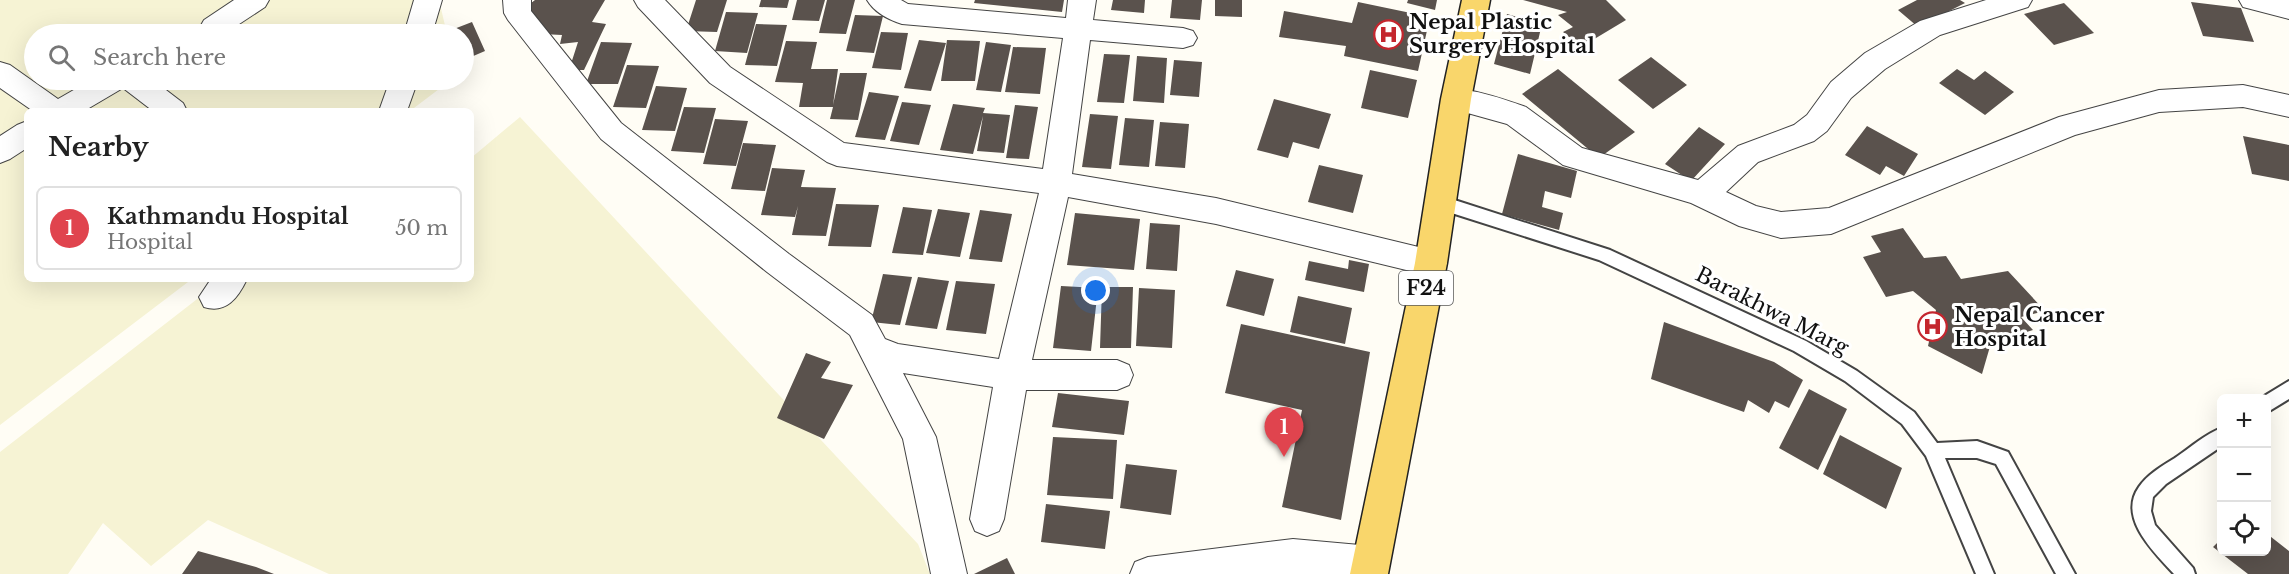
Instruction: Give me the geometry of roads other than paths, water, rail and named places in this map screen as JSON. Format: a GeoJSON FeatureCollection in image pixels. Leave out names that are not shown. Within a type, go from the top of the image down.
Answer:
{"type":"FeatureCollection","features":[{"type":"Feature","properties":{"kind":"main road","name":"F24"},"geometry":{"type":"LineString","coordinates":[[1370,568],[1431,263],[1442,203],[1456,99],[1476,0]]}},
{"type":"Feature","properties":{"kind":"street"},"geometry":{"type":"LineString","coordinates":[[219,24],[255,0]]}},
{"type":"Feature","properties":{"kind":"street"},"geometry":{"type":"LineString","coordinates":[[421,24],[428,0]]}},
{"type":"Feature","properties":{"kind":"street"},"geometry":{"type":"LineString","coordinates":[[518,0],[518,13],[611,131],[778,263],[861,325],[919,437],[949,574]]}},
{"type":"Feature","properties":{"kind":"street"},"geometry":{"type":"LineString","coordinates":[[648,0],[720,75],[837,154],[1056,183],[1216,211],[1431,263]]}},
{"type":"Feature","properties":{"kind":"street"},"geometry":{"type":"LineString","coordinates":[[881,0],[902,14],[1184,38]]}},
{"type":"Feature","properties":{"kind":"street"},"geometry":{"type":"LineString","coordinates":[[987,519],[1012,375],[1056,183],[1082,0]]}},
{"type":"Feature","properties":{"kind":"street"},"geometry":{"type":"LineString","coordinates":[[1699,193],[1709,189],[1748,154],[1804,132],[1817,123],[1841,90],[1875,61],[1930,28],[2018,0]]}},
{"type":"Feature","properties":{"kind":"street"},"geometry":{"type":"LineString","coordinates":[[2253,0],[2289,9]]}},
{"type":"Feature","properties":{"kind":"street"},"geometry":{"type":"LineString","coordinates":[[0,73],[24,90]]}},
{"type":"Feature","properties":{"kind":"street"},"geometry":{"type":"LineString","coordinates":[[24,90],[50,108]]}},
{"type":"Feature","properties":{"kind":"street"},"geometry":{"type":"LineString","coordinates":[[66,108],[96,90]]}},
{"type":"Feature","properties":{"kind":"street"},"geometry":{"type":"LineString","coordinates":[[147,90],[169,108]]}},
{"type":"Feature","properties":{"kind":"street"},"geometry":{"type":"LineString","coordinates":[[394,108],[400,90]]}},
{"type":"Feature","properties":{"kind":"street"},"geometry":{"type":"LineString","coordinates":[[1456,99],[1516,115],[1573,157],[1699,193],[1750,217],[1780,225],[1831,221],[2069,125],[2159,101],[2243,96],[2289,106]]}},
{"type":"Feature","properties":{"kind":"street"},"geometry":{"type":"LineString","coordinates":[[0,151],[24,135]]}},
{"type":"Feature","properties":{"kind":"street"},"geometry":{"type":"LineString","coordinates":[[875,350],[898,358],[1012,375],[1117,375]]}},
{"type":"Feature","properties":{"kind":"street"},"geometry":{"type":"LineString","coordinates":[[1148,574],[1293,556],[1370,568]]}},
{"type":"Feature","properties":{"kind":"lane","name":"Barakhwa Marg"},"geometry":{"type":"LineString","coordinates":[[1442,203],[1604,255],[1800,346],[1851,376],[1908,418],[1933,451],[1985,574]]}},
{"type":"Feature","properties":{"kind":"lane"},"geometry":{"type":"LineString","coordinates":[[2271,402],[2289,389]]}},
{"type":"Feature","properties":{"kind":"lane"},"geometry":{"type":"LineString","coordinates":[[2186,574],[2147,530],[2142,511],[2145,493],[2160,478],[2217,439]]}},
{"type":"Feature","properties":{"kind":"lane"},"geometry":{"type":"LineString","coordinates":[[1933,451],[1980,449],[1993,452],[2002,459],[2066,574]]}},
{"type":"Feature","properties":{"kind":"place","name":"Nepal Plastic Surgery Hospital"},"geometry":{"type":"Point","coordinates":[1388,34]}},
{"type":"Feature","properties":{"kind":"place","name":"Nepal Cancer Hospital"},"geometry":{"type":"Point","coordinates":[1933,327]}},
{"type":"Feature","properties":{"kind":"place","name":"Kathmandu Hospital"},"geometry":{"type":"Point","coordinates":[1284,457]}}]}
